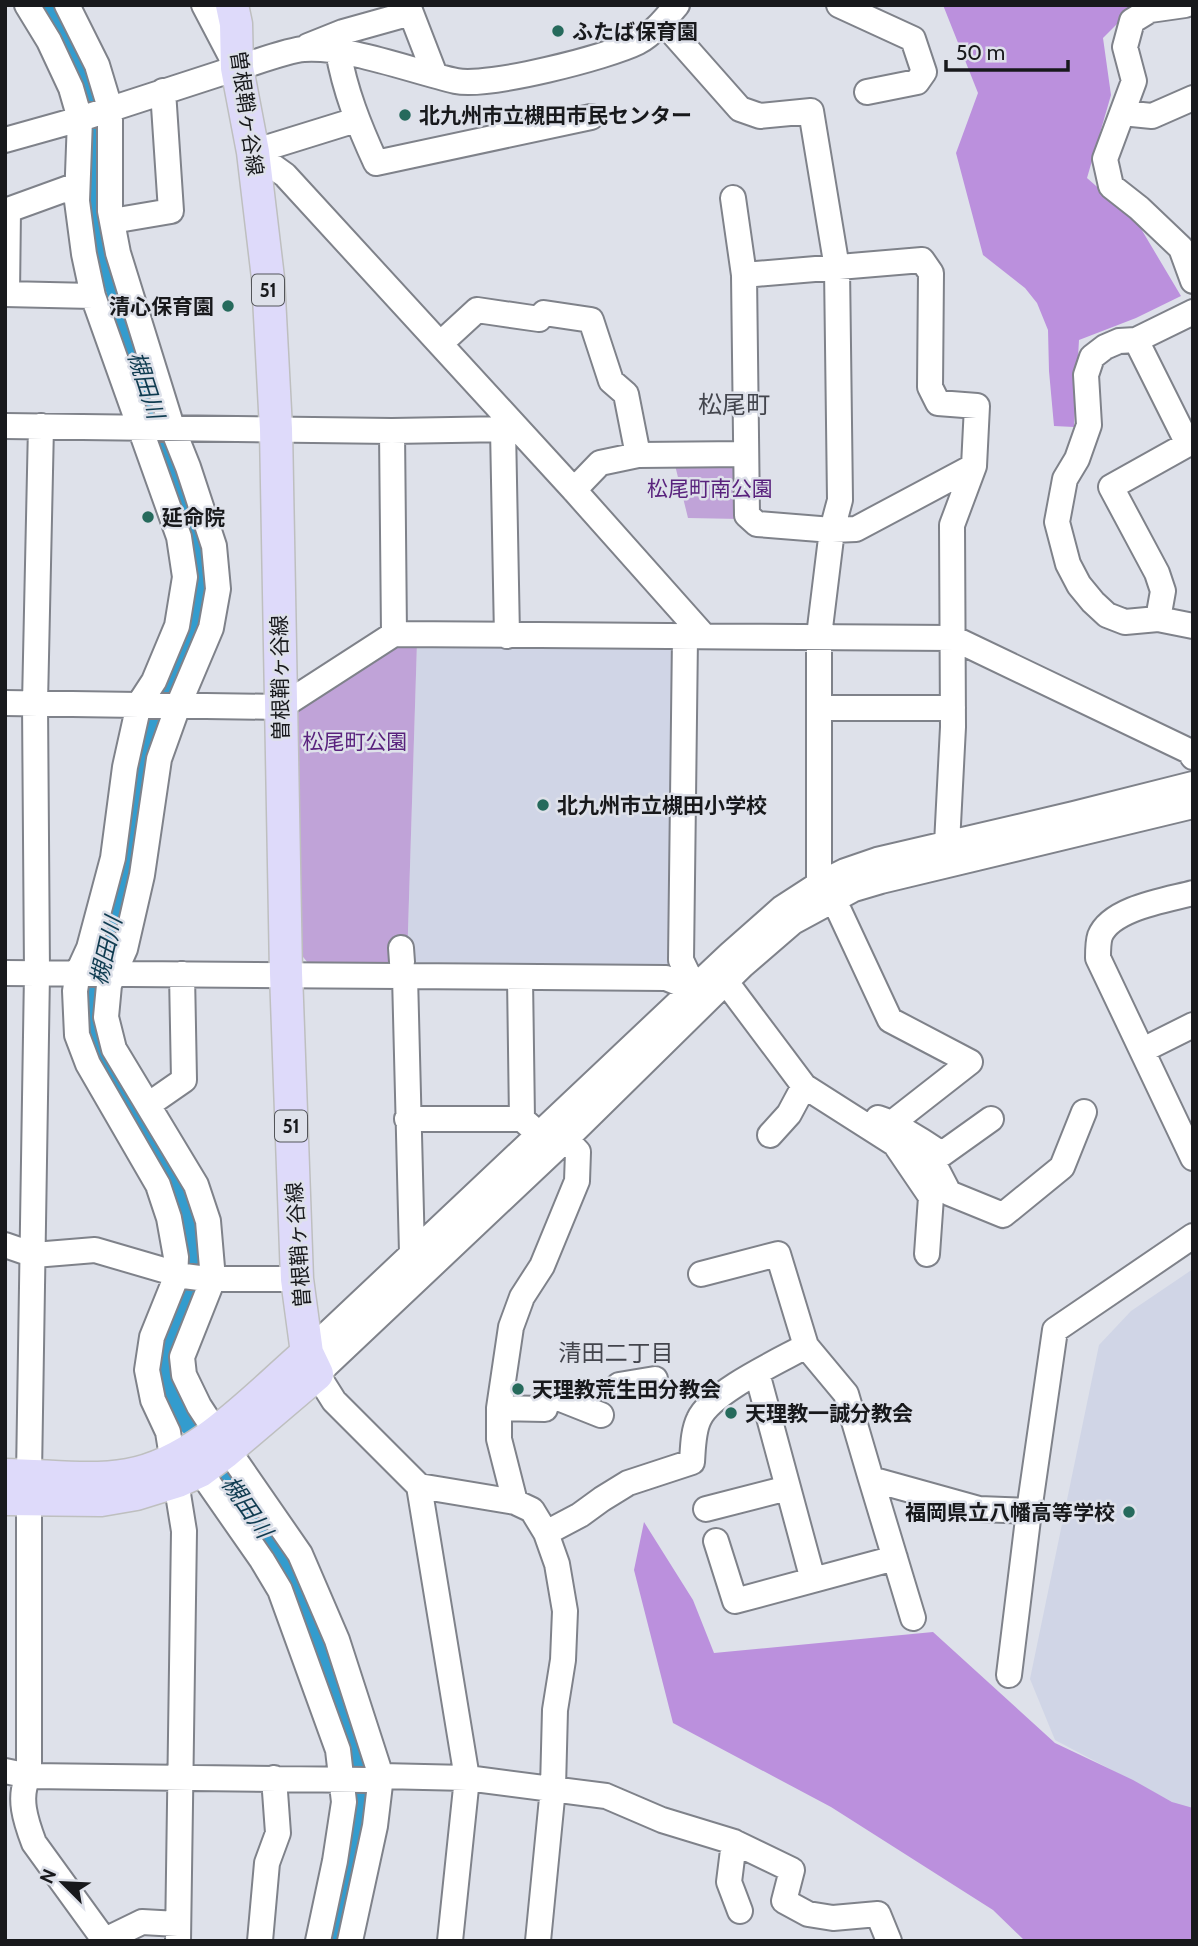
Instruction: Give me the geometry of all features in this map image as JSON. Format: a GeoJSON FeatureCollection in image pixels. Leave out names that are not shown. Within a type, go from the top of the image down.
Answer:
{"type":"FeatureCollection","features":[{"type":"Feature","properties":{"kind":"main road","name":"曽根鞘ヶ谷線"},"geometry":{"type":"LineString","coordinates":[[232,5],[236,24],[237,68],[253,152],[268,278],[276,429],[286,973],[297,1279],[312,1364]]}},
{"type":"Feature","properties":{"kind":"main road"},"geometry":{"type":"LineString","coordinates":[[17,1487],[101,1500],[136,1494],[202,1454],[312,1364]]}},
{"type":"Feature","properties":{"kind":"street"},"geometry":{"type":"LineString","coordinates":[[27,5],[49,41],[71,88],[80,118],[77,186],[79,224],[93,296],[178,537],[185,577],[177,626],[143,704],[125,767],[113,858],[89,948],[97,973],[109,985],[106,1017],[114,1049],[196,1185],[208,1221],[195,1277],[182,1357],[184,1375],[199,1406],[202,1454],[184,1531],[178,1933],[142,1922],[105,1941],[34,1843],[28,1828],[17,1773],[17,1487],[34,1255],[37,973],[35,703],[41,426]]}},
{"type":"Feature","properties":{"kind":"street"},"geometry":{"type":"LineString","coordinates":[[67,5],[97,65],[110,108],[112,221],[118,253],[172,427],[214,546],[218,589],[211,628],[175,706],[159,759],[142,875],[125,949],[75,991],[77,1035],[88,1064],[158,1185],[169,1218],[176,1257],[195,1277]]}},
{"type":"Feature","properties":{"kind":"street"},"geometry":{"type":"LineString","coordinates":[[204,5],[237,68]]}},
{"type":"Feature","properties":{"kind":"street"},"geometry":{"type":"LineString","coordinates":[[839,5],[913,38],[924,72],[917,82],[867,92]]}},
{"type":"Feature","properties":{"kind":"street"},"geometry":{"type":"LineString","coordinates":[[1185,5],[1150,10],[1132,22],[1125,47],[1134,81],[1105,159],[1111,186],[1181,248],[1193,281]]}},
{"type":"Feature","properties":{"kind":"street"},"geometry":{"type":"LineString","coordinates":[[5,140],[303,49],[407,9],[435,75]]}},
{"type":"Feature","properties":{"kind":"street"},"geometry":{"type":"LineString","coordinates":[[303,49],[338,51],[459,82],[485,82],[608,53],[640,41],[670,13],[740,109],[760,116],[822,109],[837,268],[840,500],[832,530],[819,636],[826,897],[890,1020],[970,1062],[892,1123]]}},
{"type":"Feature","properties":{"kind":"street"},"geometry":{"type":"LineString","coordinates":[[338,51],[343,79],[356,120],[376,163],[591,117]]}},
{"type":"Feature","properties":{"kind":"street"},"geometry":{"type":"LineString","coordinates":[[112,221],[171,211],[163,91]]}},
{"type":"Feature","properties":{"kind":"street"},"geometry":{"type":"LineString","coordinates":[[1122,113],[1152,116],[1193,98]]}},
{"type":"Feature","properties":{"kind":"street"},"geometry":{"type":"LineString","coordinates":[[253,152],[356,120]]}},
{"type":"Feature","properties":{"kind":"street"},"geometry":{"type":"LineString","coordinates":[[253,152],[285,175],[440,344],[510,429],[574,490],[695,636],[681,960],[804,1086],[895,1144],[931,1197],[927,1254]]}},
{"type":"Feature","properties":{"kind":"street"},"geometry":{"type":"LineString","coordinates":[[77,186],[8,210],[6,294],[93,296]]}},
{"type":"Feature","properties":{"kind":"street"},"geometry":{"type":"LineString","coordinates":[[733,198],[744,275],[747,515],[757,524],[832,530],[856,529],[974,466]]}},
{"type":"Feature","properties":{"kind":"street"},"geometry":{"type":"LineString","coordinates":[[744,275],[922,260],[931,273],[930,387],[938,403],[976,406],[974,466],[952,525],[953,708],[947,844]]}},
{"type":"Feature","properties":{"kind":"street"},"geometry":{"type":"LineString","coordinates":[[440,344],[477,310],[539,318],[544,313],[591,320],[611,382],[626,394],[638,455]]}},
{"type":"Feature","properties":{"kind":"street"},"geometry":{"type":"LineString","coordinates":[[1193,312],[1136,340],[1119,341],[1092,356],[1086,375],[1089,425],[1077,459],[1065,479],[1057,522],[1068,564],[1079,585],[1107,615],[1125,622],[1158,619],[1193,626]]}},
{"type":"Feature","properties":{"kind":"street"},"geometry":{"type":"LineString","coordinates":[[1136,340],[1188,444],[1111,487],[1157,573],[1163,591],[1158,619]]}},
{"type":"Feature","properties":{"kind":"street"},"geometry":{"type":"LineString","coordinates":[[5,426],[392,431],[510,429]]}},
{"type":"Feature","properties":{"kind":"street"},"geometry":{"type":"LineString","coordinates":[[507,636],[510,429]]}},
{"type":"Feature","properties":{"kind":"street"},"geometry":{"type":"LineString","coordinates":[[392,431],[394,634]]}},
{"type":"Feature","properties":{"kind":"street"},"geometry":{"type":"LineString","coordinates":[[574,490],[600,463],[638,455],[746,454]]}},
{"type":"Feature","properties":{"kind":"street"},"geometry":{"type":"LineString","coordinates":[[5,703],[281,707],[394,634],[953,638],[1189,751],[1193,757]]}},
{"type":"Feature","properties":{"kind":"street"},"geometry":{"type":"LineString","coordinates":[[819,708],[953,708]]}},
{"type":"Feature","properties":{"kind":"street"},"geometry":{"type":"LineString","coordinates":[[826,897],[877,860],[1193,784]]}},
{"type":"Feature","properties":{"kind":"street"},"geometry":{"type":"LineString","coordinates":[[312,1364],[566,1139],[711,989],[782,908],[881,881],[1193,806]]}},
{"type":"Feature","properties":{"kind":"street"},"geometry":{"type":"LineString","coordinates":[[1193,893],[1120,916],[1107,925],[1099,937],[1098,958],[1193,1158]]}},
{"type":"Feature","properties":{"kind":"street"},"geometry":{"type":"LineString","coordinates":[[5,973],[286,973],[403,962],[520,978],[666,978],[711,989]]}},
{"type":"Feature","properties":{"kind":"street"},"geometry":{"type":"LineString","coordinates":[[403,962],[412,1253]]}},
{"type":"Feature","properties":{"kind":"street"},"geometry":{"type":"LineString","coordinates":[[148,1105],[184,1080],[182,974]]}},
{"type":"Feature","properties":{"kind":"street"},"geometry":{"type":"LineString","coordinates":[[520,978],[531,1127]]}},
{"type":"Feature","properties":{"kind":"street"},"geometry":{"type":"LineString","coordinates":[[312,1364],[531,1127],[711,989]]}},
{"type":"Feature","properties":{"kind":"street"},"geometry":{"type":"LineString","coordinates":[[1143,1050],[1193,1026]]}},
{"type":"Feature","properties":{"kind":"street"},"geometry":{"type":"LineString","coordinates":[[770,1135],[789,1114],[804,1086]]}},
{"type":"Feature","properties":{"kind":"street"},"geometry":{"type":"LineString","coordinates":[[828,1101],[892,1123],[942,1154],[991,1119]]}},
{"type":"Feature","properties":{"kind":"street"},"geometry":{"type":"LineString","coordinates":[[922,1141],[948,1193],[1003,1215],[1062,1167],[1084,1112]]}},
{"type":"Feature","properties":{"kind":"street"},"geometry":{"type":"LineString","coordinates":[[407,1119],[531,1127]]}},
{"type":"Feature","properties":{"kind":"street"},"geometry":{"type":"LineString","coordinates":[[514,1502],[499,1439],[499,1408],[510,1327],[522,1297],[542,1266],[577,1181],[578,1152],[566,1139]]}},
{"type":"Feature","properties":{"kind":"street"},"geometry":{"type":"LineString","coordinates":[[1009,1675],[1055,1330],[1193,1236]]}},
{"type":"Feature","properties":{"kind":"street"},"geometry":{"type":"LineString","coordinates":[[5,1245],[34,1255],[95,1250],[195,1277]]}},
{"type":"Feature","properties":{"kind":"street"},"geometry":{"type":"LineString","coordinates":[[701,1274],[778,1254],[806,1346],[846,1394],[913,1618]]}},
{"type":"Feature","properties":{"kind":"street"},"geometry":{"type":"LineString","coordinates":[[297,1279],[195,1277],[175,1280],[152,1337],[147,1370],[153,1399],[168,1432],[202,1454],[300,1554],[337,1640],[359,1779],[375,1826],[350,1941]]}},
{"type":"Feature","properties":{"kind":"street"},"geometry":{"type":"LineString","coordinates":[[546,1533],[580,1515],[628,1483],[692,1462],[698,1419],[708,1405],[757,1373],[806,1346]]}},
{"type":"Feature","properties":{"kind":"street"},"geometry":{"type":"LineString","coordinates":[[312,1364],[334,1401],[419,1486],[514,1502],[532,1510],[546,1533],[556,1564],[565,1611],[563,1660],[555,1710],[554,1788],[543,1934]]}},
{"type":"Feature","properties":{"kind":"street"},"geometry":{"type":"LineString","coordinates":[[757,1373],[813,1580]]}},
{"type":"Feature","properties":{"kind":"street"},"geometry":{"type":"LineString","coordinates":[[620,1385],[655,1379]]}},
{"type":"Feature","properties":{"kind":"street"},"geometry":{"type":"LineString","coordinates":[[499,1408],[545,1409],[548,1394],[601,1415]]}},
{"type":"Feature","properties":{"kind":"street"},"geometry":{"type":"LineString","coordinates":[[202,1454],[280,1590],[338,1750],[359,1779]]}},
{"type":"Feature","properties":{"kind":"street"},"geometry":{"type":"LineString","coordinates":[[871,1479],[979,1509],[1029,1511]]}},
{"type":"Feature","properties":{"kind":"street"},"geometry":{"type":"LineString","coordinates":[[419,1486],[467,1778],[450,1941]]}},
{"type":"Feature","properties":{"kind":"street"},"geometry":{"type":"LineString","coordinates":[[706,1509],[788,1488]]}},
{"type":"Feature","properties":{"kind":"street"},"geometry":{"type":"LineString","coordinates":[[716,1541],[735,1601],[895,1558]]}},
{"type":"Feature","properties":{"kind":"street"},"geometry":{"type":"LineString","coordinates":[[17,1773],[359,1779],[467,1778],[606,1796],[662,1820],[734,1842],[792,1870],[784,1900],[808,1914],[833,1918],[878,1914],[889,1941]]}},
{"type":"Feature","properties":{"kind":"street"},"geometry":{"type":"LineString","coordinates":[[260,1941],[267,1863],[278,1833],[274,1778]]}},
{"type":"Feature","properties":{"kind":"street"},"geometry":{"type":"LineString","coordinates":[[318,1941],[344,1802],[359,1779]]}},
{"type":"Feature","properties":{"kind":"street"},"geometry":{"type":"LineString","coordinates":[[734,1842],[729,1882],[740,1911]]}},
{"type":"Feature","properties":{"kind":"shaded area"},"geometry":{"type":"Polygon","coordinates":[[[943,5],[1136,5],[1103,38],[1111,95],[1087,178],[1137,222],[1181,296],[1136,318],[1079,340],[1074,427],[1054,426],[1048,330],[1037,303],[1025,288],[983,255],[956,153],[978,93],[943,5]]]}},
{"type":"Feature","properties":{"kind":"shaded area","name":"北九州市立槻田小学校"},"geometry":{"type":"Polygon","coordinates":[[[417,642],[676,647],[672,965],[407,962],[417,642]]]}},
{"type":"Feature","properties":{"kind":"shaded area","name":"福岡県立八幡高等学校"},"geometry":{"type":"Polygon","coordinates":[[[1193,1269],[1193,1813],[1055,1740],[1030,1679],[1099,1345],[1131,1311],[1193,1269]]]}},
{"type":"Feature","properties":{"kind":"shaded area"},"geometry":{"type":"Polygon","coordinates":[[[644,1522],[693,1600],[714,1653],[933,1632],[1055,1743],[1172,1802],[1193,1808],[1193,1941],[1025,1941],[993,1910],[831,1807],[673,1723],[634,1570],[644,1522]]]}},
{"type":"Feature","properties":{"kind":"green space","name":"松尾町南公園"},"geometry":{"type":"Polygon","coordinates":[[[673,457],[740,458],[740,519],[688,518],[673,457]]]}},
{"type":"Feature","properties":{"kind":"green space","name":"松尾町公園"},"geometry":{"type":"Polygon","coordinates":[[[400,642],[417,642],[407,962],[308,963],[299,952],[296,712],[298,706],[400,642]]]}},
{"type":"Feature","properties":{"kind":"water","name":"槻田川"},"geometry":{"type":"Polygon","coordinates":[[[33,5],[58,5],[94,73],[104,188],[186,479],[210,585],[101,1013],[198,1206],[206,1266],[177,1362],[302,1572],[362,1743],[368,1788],[365,1827],[341,1941],[329,1941],[356,1813],[352,1771],[344,1739],[295,1594],[272,1555],[205,1457],[179,1428],[164,1401],[157,1372],[163,1336],[184,1285],[88,1036],[86,987],[142,718],[193,600],[89,231],[88,163],[33,5]]]}},
{"type":"Feature","properties":{"kind":"place","name":"ふたば保育園"},"geometry":{"type":"Point","coordinates":[558,31]}},
{"type":"Feature","properties":{"kind":"place","name":"北九州市立槻田市民センター"},"geometry":{"type":"Point","coordinates":[405,115]}},
{"type":"Feature","properties":{"kind":"place","name":"清心保育園"},"geometry":{"type":"Point","coordinates":[228,306]}},
{"type":"Feature","properties":{"kind":"place","name":"延命院"},"geometry":{"type":"Point","coordinates":[148,517]}},
{"type":"Feature","properties":{"kind":"place","name":"北九州市立槻田小学校"},"geometry":{"type":"Point","coordinates":[543,805]}},
{"type":"Feature","properties":{"kind":"place","name":"天理教荒生田分教会"},"geometry":{"type":"Point","coordinates":[518,1389]}},
{"type":"Feature","properties":{"kind":"place","name":"天理教一誠分教会"},"geometry":{"type":"Point","coordinates":[731,1413]}},
{"type":"Feature","properties":{"kind":"place","name":"福岡県立八幡高等学校"},"geometry":{"type":"Point","coordinates":[1129,1512]}},
{"type":"Feature","properties":{"kind":"district","name":"松尾町"},"geometry":{"type":"Point","coordinates":[734,404]}},
{"type":"Feature","properties":{"kind":"district","name":"清田二丁目"},"geometry":{"type":"Point","coordinates":[616,1353]}}]}
